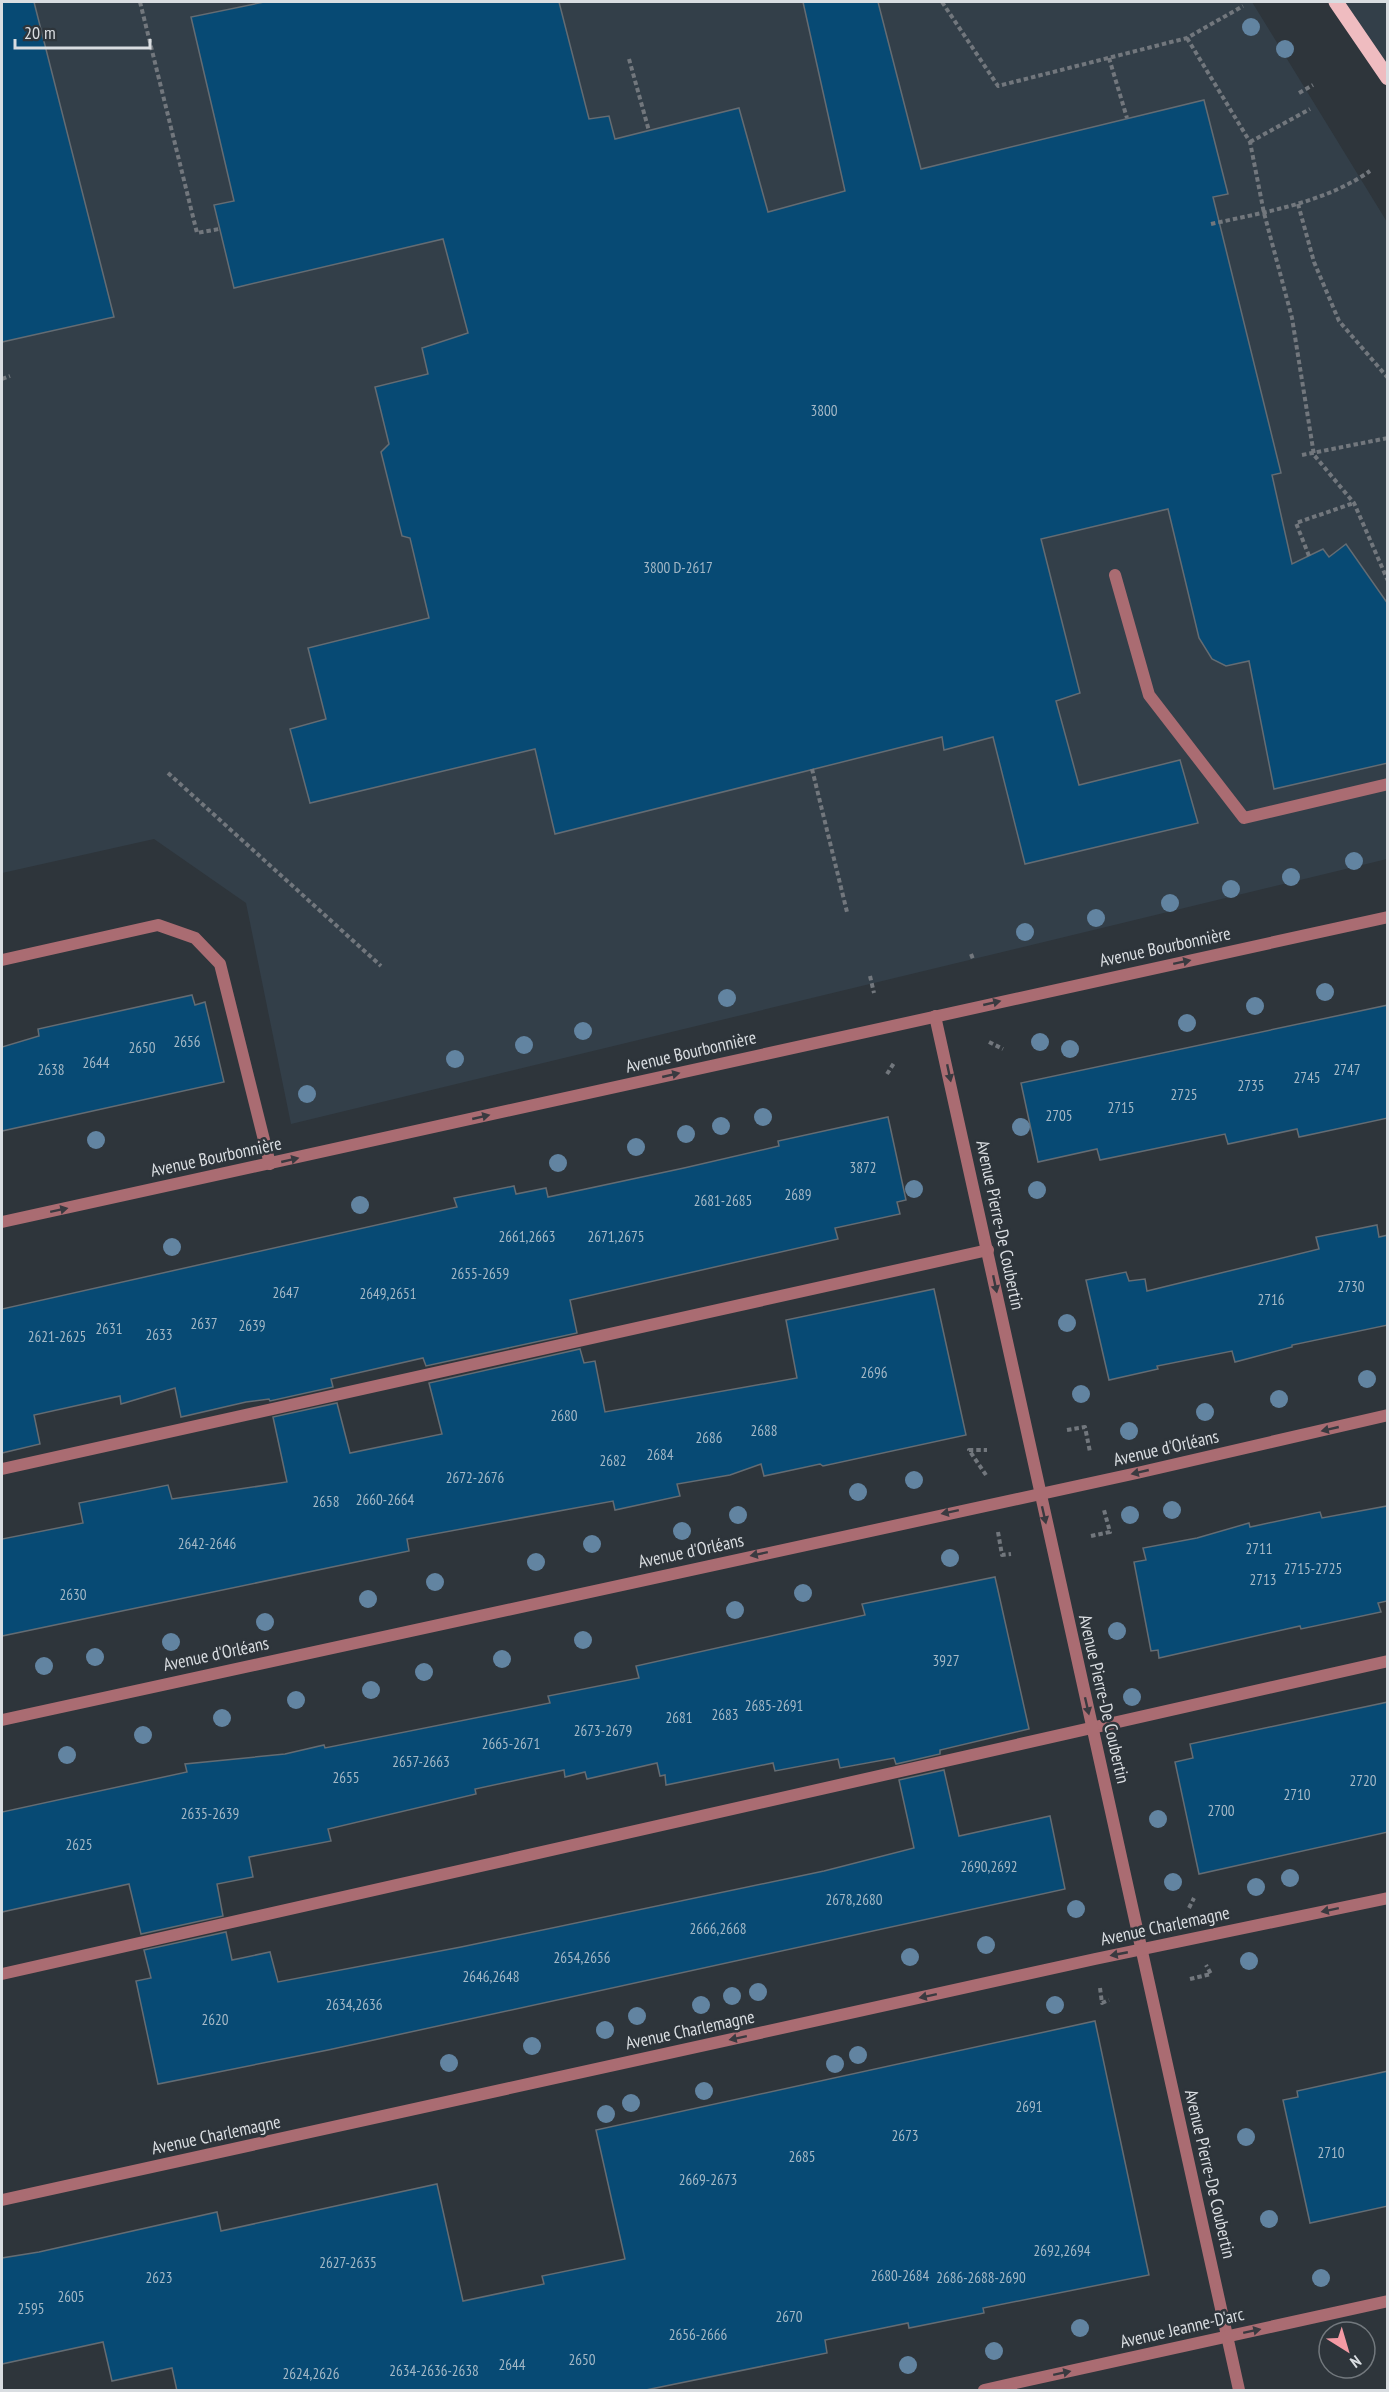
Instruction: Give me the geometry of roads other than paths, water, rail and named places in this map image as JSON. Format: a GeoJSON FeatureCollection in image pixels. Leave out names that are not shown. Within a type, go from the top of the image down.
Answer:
{"type":"FeatureCollection","features":[{"type":"Feature","properties":{"kind":"main road"},"geometry":{"type":"LineString","coordinates":[[1336,2],[1388,78]]}},
{"type":"Feature","properties":{"kind":"street"},"geometry":{"type":"LineString","coordinates":[[1115,575],[1149,695],[1244,818],[1388,784]]}},
{"type":"Feature","properties":{"kind":"street","name":"Avenue Bourbonnière"},"geometry":{"type":"LineString","coordinates":[[2,1222],[1388,917]]}},
{"type":"Feature","properties":{"kind":"street"},"geometry":{"type":"LineString","coordinates":[[2,960],[158,925],[195,938],[220,964],[270,1164]]}},
{"type":"Feature","properties":{"kind":"street","name":"Avenue Pierre-De Coubertin"},"geometry":{"type":"LineString","coordinates":[[935,1016],[1239,2391]]}},
{"type":"Feature","properties":{"kind":"street"},"geometry":{"type":"LineString","coordinates":[[2,1469],[988,1250]]}},
{"type":"Feature","properties":{"kind":"street","name":"Avenue d'Orléans"},"geometry":{"type":"LineString","coordinates":[[2,1720],[1388,1415]]}},
{"type":"Feature","properties":{"kind":"street"},"geometry":{"type":"LineString","coordinates":[[2,1974],[1388,1661]]}},
{"type":"Feature","properties":{"kind":"street","name":"Avenue Charlemagne"},"geometry":{"type":"LineString","coordinates":[[2,2200],[1388,1898]]}},
{"type":"Feature","properties":{"kind":"street","name":"Avenue Jeanne-D'arc"},"geometry":{"type":"LineString","coordinates":[[984,2391],[1388,2301]]}}]}
